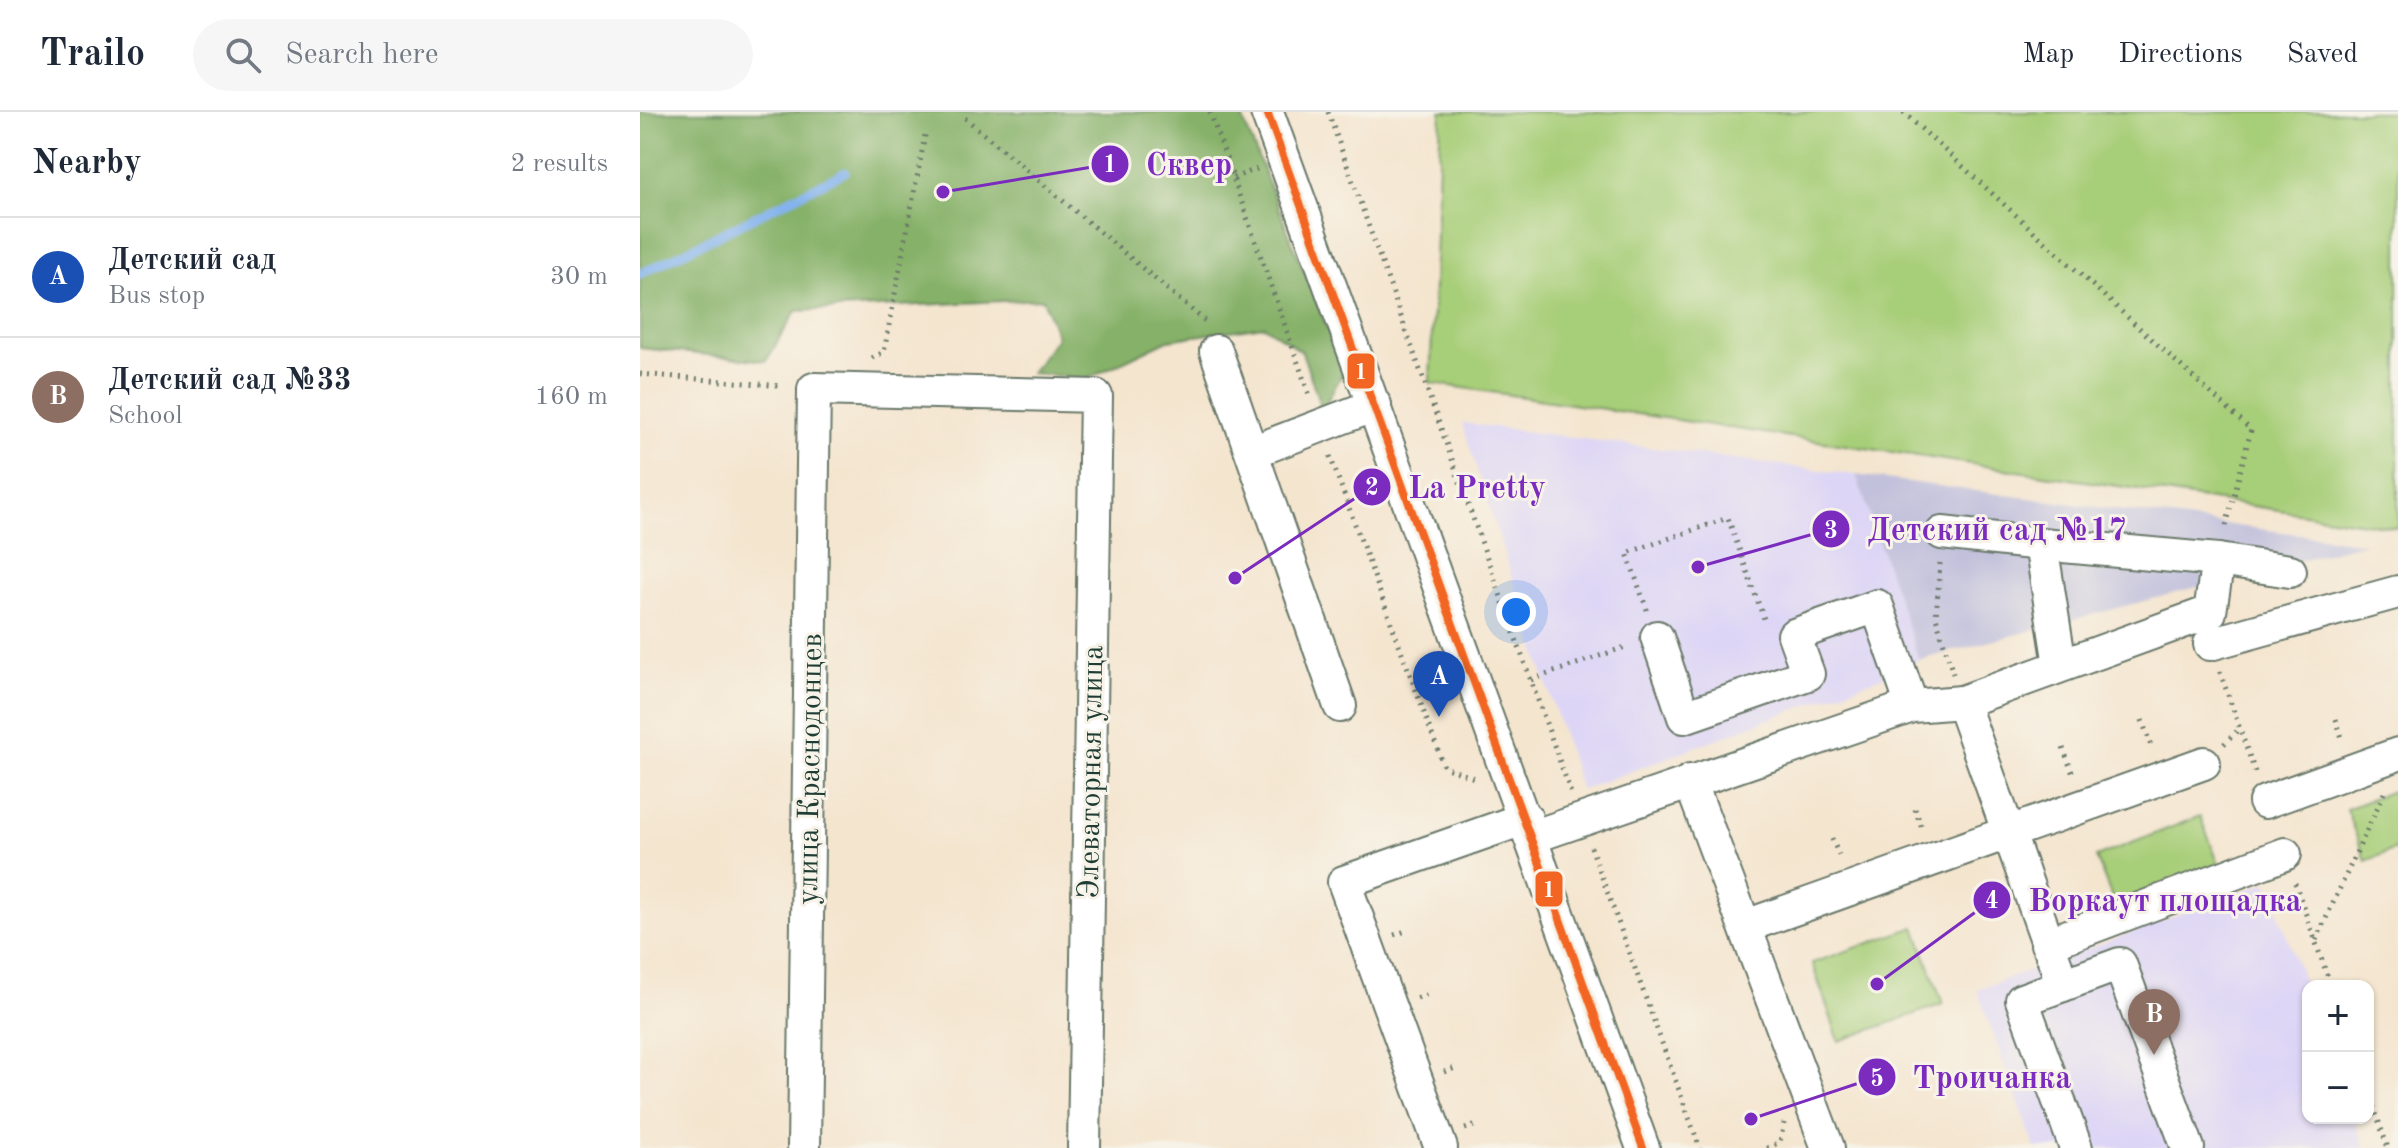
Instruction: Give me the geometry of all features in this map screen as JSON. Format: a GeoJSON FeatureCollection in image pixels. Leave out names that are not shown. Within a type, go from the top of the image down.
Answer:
{"type":"FeatureCollection","features":[{"type":"Feature","properties":{"kind":"street"},"geometry":{"type":"LineString","coordinates":[[1267,112],[1643,1148]]}},
{"type":"Feature","properties":{"kind":"street"},"geometry":{"type":"LineString","coordinates":[[1216,351],[1340,706]]}},
{"type":"Feature","properties":{"kind":"street","name":"Элеваторная улица"},"geometry":{"type":"LineString","coordinates":[[814,389],[1096,396],[1084,1148]]}},
{"type":"Feature","properties":{"kind":"street","name":"улица Краснодонцев"},"geometry":{"type":"LineString","coordinates":[[804,1148],[814,389]]}},
{"type":"Feature","properties":{"kind":"street"},"geometry":{"type":"LineString","coordinates":[[1252,452],[1375,405]]}},
{"type":"Feature","properties":{"kind":"street"},"geometry":{"type":"LineString","coordinates":[[1942,533],[2218,560],[2290,571]]}},
{"type":"Feature","properties":{"kind":"street"},"geometry":{"type":"LineString","coordinates":[[2041,544],[2060,665]]}},
{"type":"Feature","properties":{"kind":"street"},"geometry":{"type":"LineString","coordinates":[[1441,1148],[1344,882],[1525,817],[1690,781],[1912,706],[1962,702],[2210,612],[2218,560]]}},
{"type":"Feature","properties":{"kind":"street"},"geometry":{"type":"LineString","coordinates":[[2210,644],[2398,592]]}},
{"type":"Feature","properties":{"kind":"street"},"geometry":{"type":"LineString","coordinates":[[1657,637],[1684,717],[1808,674],[1794,635],[1877,606],[1912,706]]}},
{"type":"Feature","properties":{"kind":"street"},"geometry":{"type":"LineString","coordinates":[[1962,702],[2063,985]]}},
{"type":"Feature","properties":{"kind":"street"},"geometry":{"type":"LineString","coordinates":[[2265,802],[2398,754]]}},
{"type":"Feature","properties":{"kind":"street"},"geometry":{"type":"LineString","coordinates":[[1746,926],[2204,763]]}},
{"type":"Feature","properties":{"kind":"street"},"geometry":{"type":"LineString","coordinates":[[1690,781],[1828,1148]]}},
{"type":"Feature","properties":{"kind":"street"},"geometry":{"type":"LineString","coordinates":[[2047,944],[2285,854]]}},
{"type":"Feature","properties":{"kind":"street"},"geometry":{"type":"LineString","coordinates":[[2076,1148],[2022,1000],[2120,964],[2188,1148]]}},
{"type":"Feature","properties":{"kind":"path"},"geometry":{"type":"LineString","coordinates":[[1210,112],[1444,767],[1525,817],[1576,806]]}},
{"type":"Feature","properties":{"kind":"path"},"geometry":{"type":"LineString","coordinates":[[1328,112],[1700,1148]]}},
{"type":"Feature","properties":{"kind":"path"},"geometry":{"type":"LineString","coordinates":[[1903,112],[2251,430],[2218,560]]}},
{"type":"Feature","properties":{"kind":"path"},"geometry":{"type":"LineString","coordinates":[[965,118],[1215,329],[1216,351]]}},
{"type":"Feature","properties":{"kind":"path"},"geometry":{"type":"LineString","coordinates":[[870,359],[884,352],[926,130]]}},
{"type":"Feature","properties":{"kind":"path"},"geometry":{"type":"LineString","coordinates":[[640,374],[814,389]]}},
{"type":"Feature","properties":{"kind":"path"},"geometry":{"type":"LineString","coordinates":[[1531,680],[1657,637],[1627,553],[1728,518],[1785,681]]}},
{"type":"Feature","properties":{"kind":"path"},"geometry":{"type":"LineString","coordinates":[[1942,533],[1936,617],[1962,702]]}},
{"type":"Feature","properties":{"kind":"path"},"geometry":{"type":"LineString","coordinates":[[2315,941],[2386,790]]}},
{"type":"Feature","properties":{"kind":"path"},"geometry":{"type":"LineString","coordinates":[[2374,1108],[2388,1148]]}},
{"type":"Feature","properties":{"kind":"shaded area"},"geometry":{"type":"Polygon","coordinates":[[[1462,423],[1856,475],[1919,660],[1900,670],[1581,790],[1462,423]]]}},
{"type":"Feature","properties":{"kind":"shaded area"},"geometry":{"type":"Polygon","coordinates":[[[1856,475],[2365,543],[1919,660],[1856,475]]]}},
{"type":"Feature","properties":{"kind":"shaded area"},"geometry":{"type":"Polygon","coordinates":[[[2267,882],[2303,980],[2302,1124],[2356,1124],[2365,1148],[2035,1148],[1977,990],[2267,882]]]}},
{"type":"Feature","properties":{"kind":"green space"},"geometry":{"type":"Polygon","coordinates":[[[640,112],[1240,112],[1344,371],[1322,410],[1302,352],[1264,326],[1168,340],[1087,379],[1031,373],[1057,337],[1043,299],[796,311],[766,361],[640,348],[640,112]]]}},
{"type":"Feature","properties":{"kind":"green space"},"geometry":{"type":"Polygon","coordinates":[[[1441,112],[2398,112],[2398,528],[1430,383],[1441,112]]]}},
{"type":"Feature","properties":{"kind":"green space"},"geometry":{"type":"Polygon","coordinates":[[[2398,789],[2398,848],[2366,861],[2346,809],[2398,789]]]}},
{"type":"Feature","properties":{"kind":"green space"},"geometry":{"type":"Polygon","coordinates":[[[2200,816],[2220,867],[2116,908],[2096,857],[2200,816]]]}},
{"type":"Feature","properties":{"kind":"green space"},"geometry":{"type":"Polygon","coordinates":[[[1915,927],[1943,1004],[1839,1041],[1812,963],[1915,927]]]}},
{"type":"Feature","properties":{"kind":"waterway"},"geometry":{"type":"LineString","coordinates":[[640,274],[845,172]]}},
{"type":"Feature","properties":{"kind":"transit line","name":"1"},"geometry":{"type":"LineString","coordinates":[[1267,112],[1643,1148]]}},
{"type":"Feature","properties":{"kind":"place","name":"Сквер"},"geometry":{"type":"Point","coordinates":[943,192]}},
{"type":"Feature","properties":{"kind":"place","name":"Детский сад №17"},"geometry":{"type":"Point","coordinates":[1698,567]}},
{"type":"Feature","properties":{"kind":"place","name":"La Pretty"},"geometry":{"type":"Point","coordinates":[1235,578]}},
{"type":"Feature","properties":{"kind":"place","name":"Детский сад"},"geometry":{"type":"Point","coordinates":[1439,717]}},
{"type":"Feature","properties":{"kind":"place","name":"Воркаут площадка"},"geometry":{"type":"Point","coordinates":[1877,984]}},
{"type":"Feature","properties":{"kind":"place","name":"Детский сад №33"},"geometry":{"type":"Point","coordinates":[2154,1055]}},
{"type":"Feature","properties":{"kind":"place","name":"Троичанка"},"geometry":{"type":"Point","coordinates":[1751,1119]}}]}
